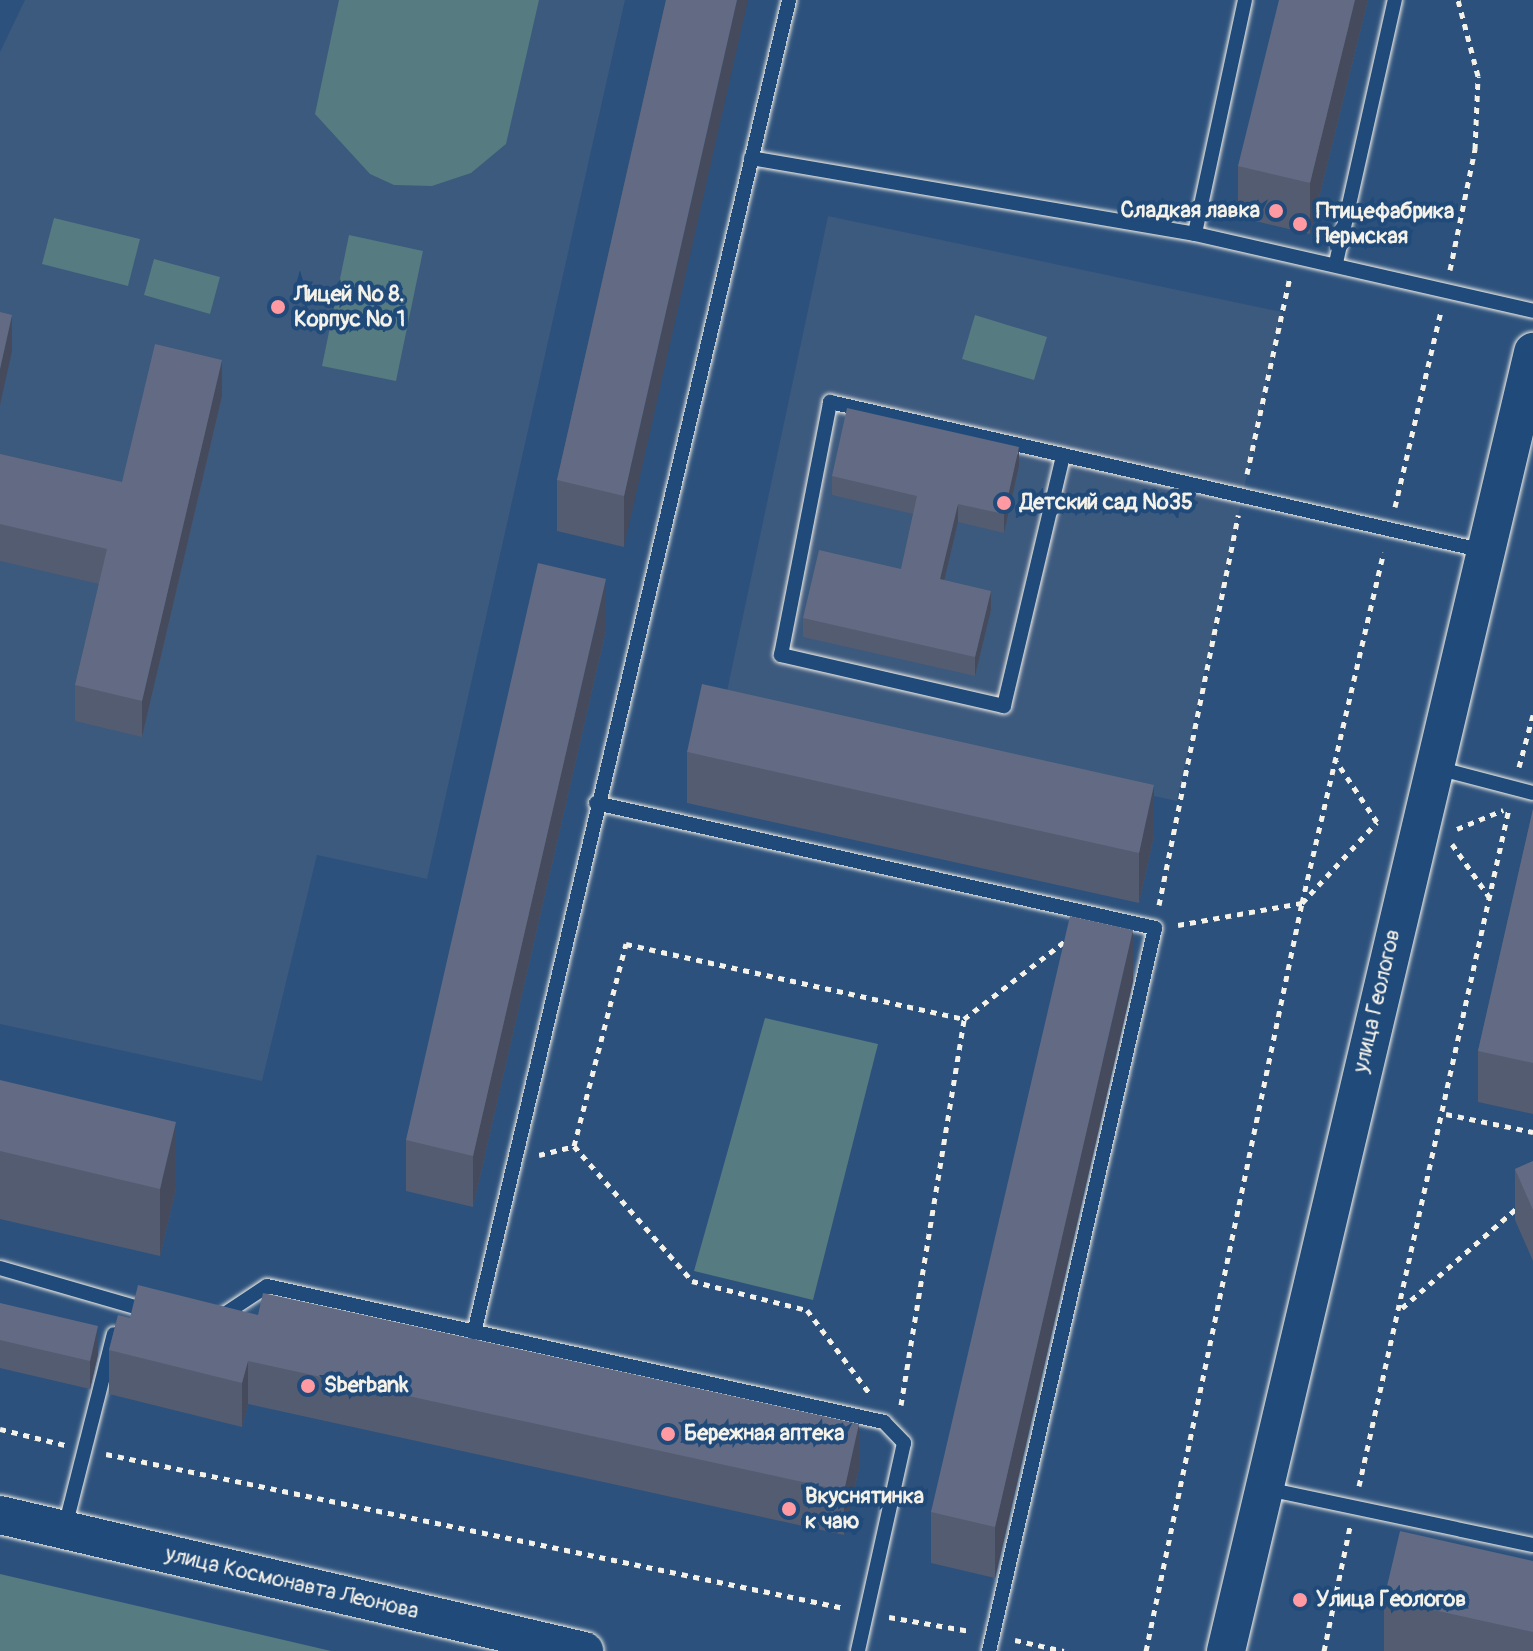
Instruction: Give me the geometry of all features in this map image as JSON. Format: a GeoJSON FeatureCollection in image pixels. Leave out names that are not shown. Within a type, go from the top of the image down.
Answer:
{"type":"FeatureCollection","features":[{"type":"Feature","properties":{"kind":"street","name":"улица Геологов"},"geometry":{"type":"LineString","coordinates":[[1226,1651],[1533,352]]}},
{"type":"Feature","properties":{"kind":"street","name":"улица Космонавта Леонова"},"geometry":{"type":"LineString","coordinates":[[0,1515],[584,1651]]}},
{"type":"Feature","properties":{"kind":"lane"},"geometry":{"type":"LineString","coordinates":[[474,1333],[596,803],[789,0]]}},
{"type":"Feature","properties":{"kind":"lane"},"geometry":{"type":"LineString","coordinates":[[1195,234],[1245,0]]}},
{"type":"Feature","properties":{"kind":"lane"},"geometry":{"type":"LineString","coordinates":[[1336,263],[1395,0]]}},
{"type":"Feature","properties":{"kind":"lane"},"geometry":{"type":"LineString","coordinates":[[751,158],[1195,234],[1336,263],[1533,311]]}},
{"type":"Feature","properties":{"kind":"lane"},"geometry":{"type":"LineString","coordinates":[[1063,456],[1004,706],[781,655],[830,402],[1486,551]]}},
{"type":"Feature","properties":{"kind":"lane"},"geometry":{"type":"LineString","coordinates":[[1434,767],[1533,793]]}},
{"type":"Feature","properties":{"kind":"lane"},"geometry":{"type":"LineString","coordinates":[[596,803],[1155,928],[989,1651]]}},
{"type":"Feature","properties":{"kind":"lane"},"geometry":{"type":"LineString","coordinates":[[0,1268],[121,1306],[164,1314]]}},
{"type":"Feature","properties":{"kind":"lane"},"geometry":{"type":"LineString","coordinates":[[206,1322],[267,1286],[896,1430],[904,1443],[858,1651]]}},
{"type":"Feature","properties":{"kind":"lane"},"geometry":{"type":"LineString","coordinates":[[65,1530],[121,1306]]}},
{"type":"Feature","properties":{"kind":"lane"},"geometry":{"type":"LineString","coordinates":[[1263,1488],[1533,1545]]}},
{"type":"Feature","properties":{"kind":"path"},"geometry":{"type":"LineString","coordinates":[[1146,1651],[1302,903],[1446,291],[1475,149],[1478,91],[1458,0]]}},
{"type":"Feature","properties":{"kind":"path"},"geometry":{"type":"LineString","coordinates":[[1295,256],[1242,497],[1155,928],[1302,903],[1377,822],[1336,761]]}},
{"type":"Feature","properties":{"kind":"path"},"geometry":{"type":"LineString","coordinates":[[1324,1651],[1353,1508],[1446,1114],[1513,788],[1533,715]]}},
{"type":"Feature","properties":{"kind":"path"},"geometry":{"type":"LineString","coordinates":[[1490,899],[1445,833],[1509,807]]}},
{"type":"Feature","properties":{"kind":"path"},"geometry":{"type":"LineString","coordinates":[[896,1430],[964,1019],[1097,917]]}},
{"type":"Feature","properties":{"kind":"path"},"geometry":{"type":"LineString","coordinates":[[574,1146],[626,944],[964,1019]]}},
{"type":"Feature","properties":{"kind":"path"},"geometry":{"type":"LineString","coordinates":[[1446,1114],[1533,1132]]}},
{"type":"Feature","properties":{"kind":"path"},"geometry":{"type":"LineString","coordinates":[[513,1162],[574,1146]]}},
{"type":"Feature","properties":{"kind":"path"},"geometry":{"type":"LineString","coordinates":[[574,1146],[692,1281],[807,1310],[896,1430]]}},
{"type":"Feature","properties":{"kind":"path"},"geometry":{"type":"LineString","coordinates":[[1401,1309],[1523,1202]]}},
{"type":"Feature","properties":{"kind":"path"},"geometry":{"type":"LineString","coordinates":[[0,1429],[866,1613],[1064,1651]]}},
{"type":"Feature","properties":{"kind":"shaded area","name":"Лицей № 8. Корпус № 1"},"geometry":{"type":"Polygon","coordinates":[[[25,0],[625,0],[427,879],[317,855],[262,1081],[0,1024],[0,52],[25,0]]]}},
{"type":"Feature","properties":{"kind":"shaded area","name":"Детский сад №35"},"geometry":{"type":"Polygon","coordinates":[[[828,216],[1282,312],[1177,801],[724,705],[828,216]]]}},
{"type":"Feature","properties":{"kind":"green space"},"geometry":{"type":"Polygon","coordinates":[[[339,0],[539,0],[506,144],[471,173],[432,186],[394,185],[370,174],[315,114],[339,0]]]}},
{"type":"Feature","properties":{"kind":"green space"},"geometry":{"type":"Polygon","coordinates":[[[54,218],[140,239],[128,286],[42,264],[54,218]]]}},
{"type":"Feature","properties":{"kind":"green space"},"geometry":{"type":"Polygon","coordinates":[[[349,235],[423,251],[396,381],[322,366],[349,235]]]}},
{"type":"Feature","properties":{"kind":"green space"},"geometry":{"type":"Polygon","coordinates":[[[154,259],[220,277],[210,314],[144,295],[154,259]]]}},
{"type":"Feature","properties":{"kind":"green space"},"geometry":{"type":"Polygon","coordinates":[[[975,315],[1047,337],[1034,380],[962,359],[975,315]]]}},
{"type":"Feature","properties":{"kind":"green space"},"geometry":{"type":"Polygon","coordinates":[[[765,1018],[878,1044],[813,1300],[694,1271],[765,1018]]]}},
{"type":"Feature","properties":{"kind":"green space"},"geometry":{"type":"Polygon","coordinates":[[[0,1574],[331,1651],[0,1651],[0,1574]]]}},
{"type":"Feature","properties":{"kind":"building"},"geometry":{"type":"Polygon","coordinates":[[[666,0],[737,0],[624,496],[557,480],[666,0]]]}},
{"type":"Feature","properties":{"kind":"building"},"geometry":{"type":"Polygon","coordinates":[[[1279,0],[1355,0],[1310,183],[1238,166],[1279,0]]]}},
{"type":"Feature","properties":{"kind":"building"},"geometry":{"type":"Polygon","coordinates":[[[0,312],[12,315],[0,369],[0,312]]]}},
{"type":"Feature","properties":{"kind":"building"},"geometry":{"type":"Polygon","coordinates":[[[155,344],[222,360],[142,701],[75,685],[107,549],[0,524],[0,454],[122,482],[155,344]]]}},
{"type":"Feature","properties":{"kind":"building"},"geometry":{"type":"Polygon","coordinates":[[[847,408],[1019,447],[1004,514],[958,504],[940,579],[991,591],[975,657],[803,618],[819,550],[901,569],[917,496],[832,476],[847,408]]]}},
{"type":"Feature","properties":{"kind":"building"},"geometry":{"type":"Polygon","coordinates":[[[538,563],[606,579],[473,1156],[406,1140],[538,563]]]}},
{"type":"Feature","properties":{"kind":"building"},"geometry":{"type":"Polygon","coordinates":[[[702,684],[1154,785],[1139,853],[687,752],[702,684]]]}},
{"type":"Feature","properties":{"kind":"building"},"geometry":{"type":"Polygon","coordinates":[[[1533,809],[1533,1063],[1478,1051],[1533,809]]]}},
{"type":"Feature","properties":{"kind":"building"},"geometry":{"type":"Polygon","coordinates":[[[1070,916],[1133,930],[995,1527],[931,1512],[1070,916]]]}},
{"type":"Feature","properties":{"kind":"building"},"geometry":{"type":"Polygon","coordinates":[[[0,1080],[176,1122],[160,1189],[0,1151],[0,1080]]]}},
{"type":"Feature","properties":{"kind":"building"},"geometry":{"type":"Polygon","coordinates":[[[1533,1161],[1533,1210],[1515,1169],[1533,1161]]]}},
{"type":"Feature","properties":{"kind":"building"},"geometry":{"type":"Polygon","coordinates":[[[138,1285],[258,1315],[263,1293],[859,1424],[844,1491],[248,1361],[242,1383],[109,1350],[118,1315],[130,1318],[138,1285]]]}},
{"type":"Feature","properties":{"kind":"building"},"geometry":{"type":"Polygon","coordinates":[[[0,1303],[98,1326],[90,1361],[0,1340],[0,1303]]]}},
{"type":"Feature","properties":{"kind":"building"},"geometry":{"type":"Polygon","coordinates":[[[1400,1531],[1533,1561],[1533,1632],[1384,1599],[1400,1531]]]}},
{"type":"Feature","properties":{"kind":"place","name":"Сладкая лавка"},"geometry":{"type":"Point","coordinates":[1276,211]}},
{"type":"Feature","properties":{"kind":"place","name":"Птицефабрика Пермская"},"geometry":{"type":"Point","coordinates":[1300,224]}},
{"type":"Feature","properties":{"kind":"place","name":"Лицей № 8. Корпус № 1"},"geometry":{"type":"Point","coordinates":[278,307]}},
{"type":"Feature","properties":{"kind":"place","name":"Детский сад №35"},"geometry":{"type":"Point","coordinates":[1004,503]}},
{"type":"Feature","properties":{"kind":"place","name":"Sberbank"},"geometry":{"type":"Point","coordinates":[308,1386]}},
{"type":"Feature","properties":{"kind":"place","name":"Бережная аптека"},"geometry":{"type":"Point","coordinates":[668,1434]}},
{"type":"Feature","properties":{"kind":"place","name":"Вкуснятинка к чаю"},"geometry":{"type":"Point","coordinates":[789,1509]}},
{"type":"Feature","properties":{"kind":"place","name":"Улица Геологов"},"geometry":{"type":"Point","coordinates":[1300,1600]}}]}
